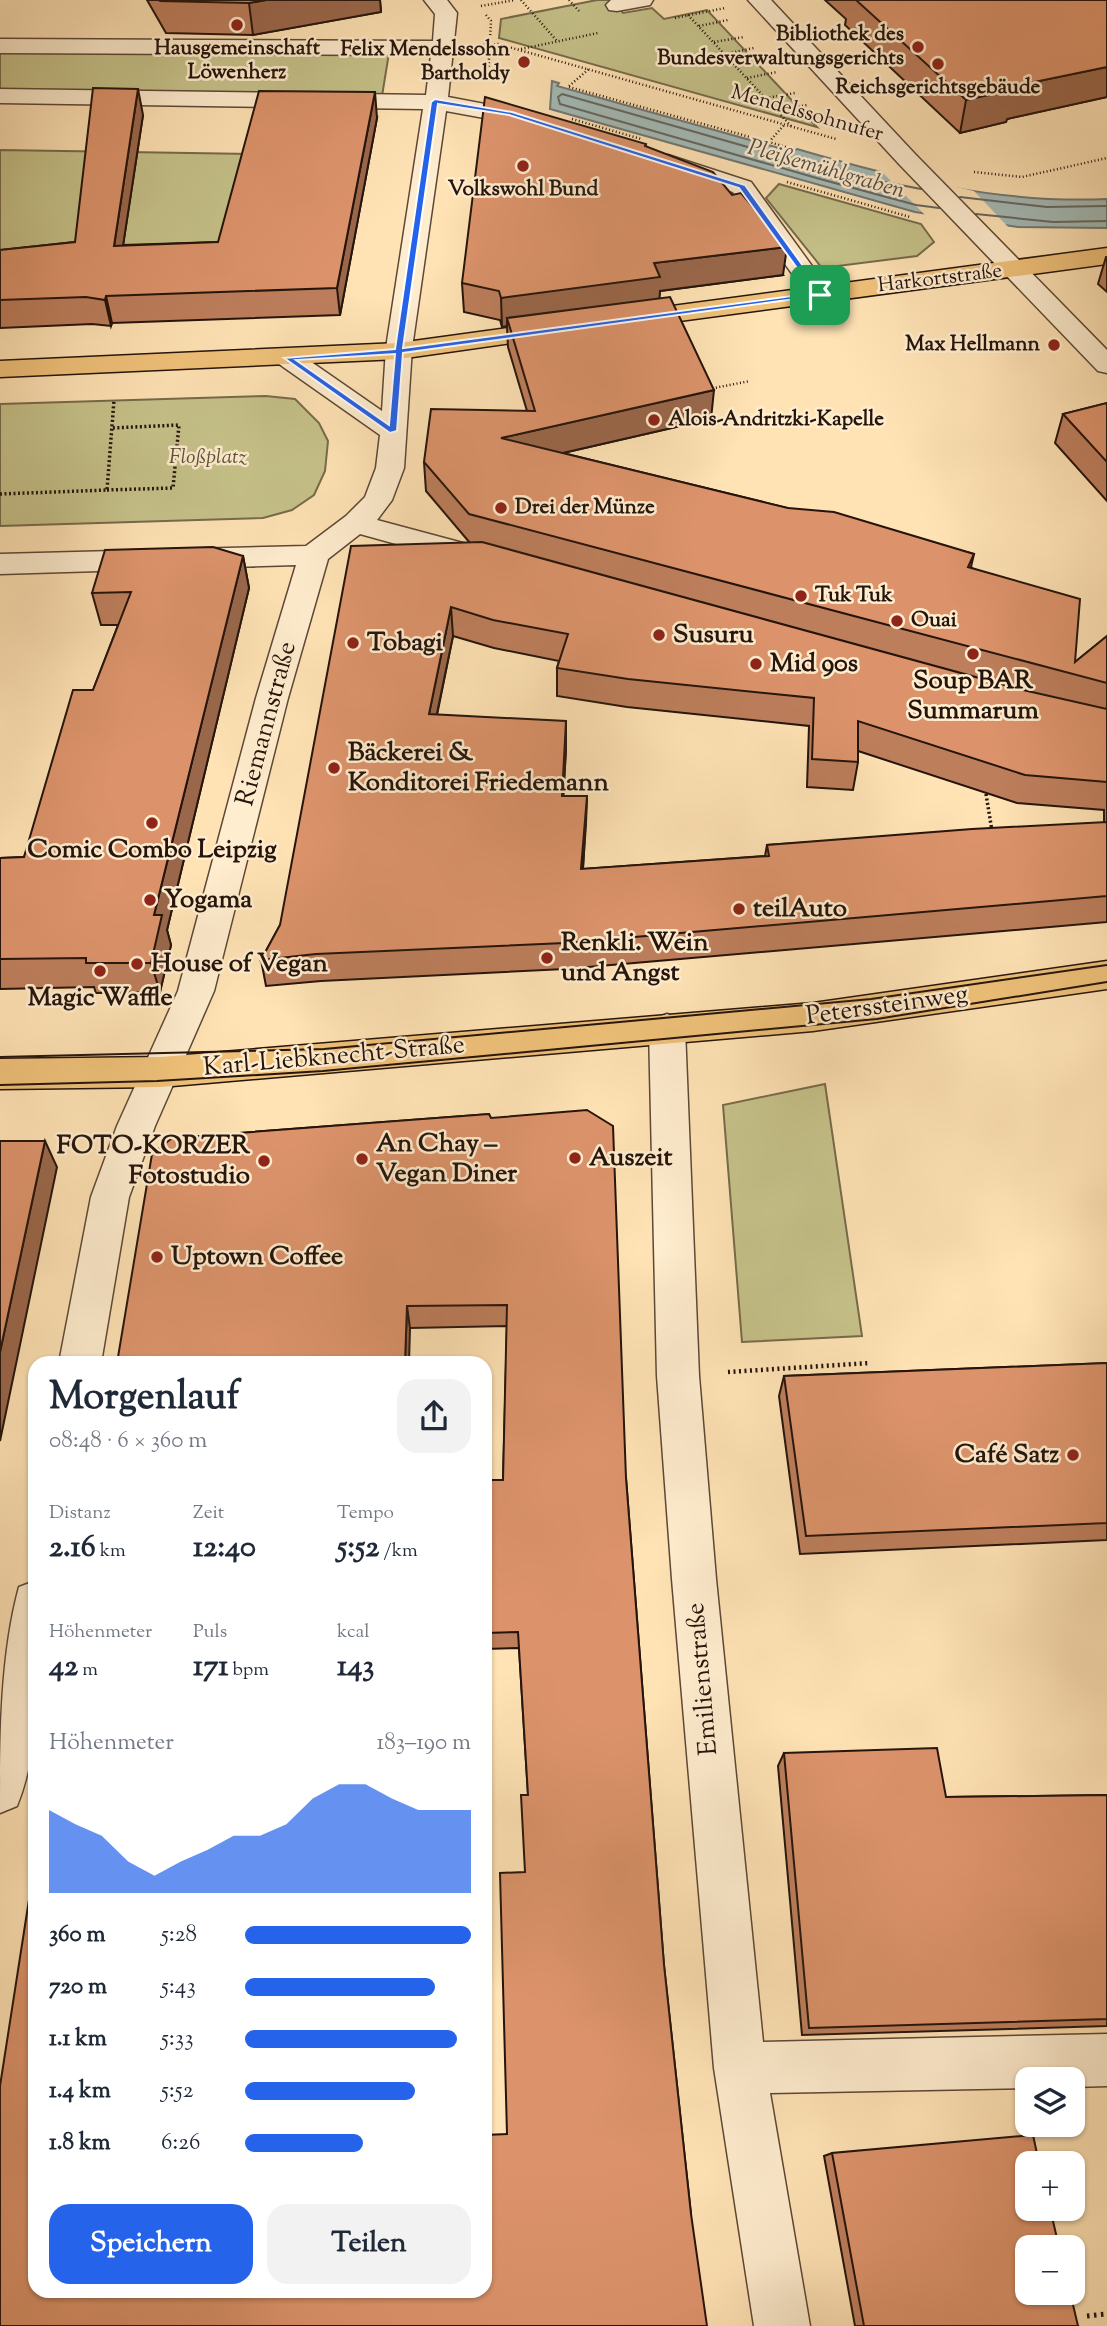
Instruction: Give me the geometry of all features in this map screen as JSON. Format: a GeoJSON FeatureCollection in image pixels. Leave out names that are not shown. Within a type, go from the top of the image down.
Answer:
{"type":"FeatureCollection","features":[{"type":"Feature","properties":{"kind":"main road","name":"Harkortstraße"},"geometry":{"type":"LineString","coordinates":[[399,351],[1107,256]]}},
{"type":"Feature","properties":{"kind":"main road"},"geometry":{"type":"LineString","coordinates":[[0,369],[399,351]]}},
{"type":"Feature","properties":{"kind":"main road","name":"Peterssteinweg"},"geometry":{"type":"LineString","coordinates":[[667,1029],[813,1017],[1106,977]]}},
{"type":"Feature","properties":{"kind":"main road","name":"Karl-Liebknecht-Straße"},"geometry":{"type":"LineString","coordinates":[[0,1074],[161,1072],[667,1029]]}},
{"type":"Feature","properties":{"kind":"street"},"geometry":{"type":"LineString","coordinates":[[0,564],[314,555],[325,544],[356,524],[379,499],[388,476],[399,351],[442,52],[446,13],[435,0]]}},
{"type":"Feature","properties":{"kind":"street"},"geometry":{"type":"LineString","coordinates":[[617,5],[642,0]]}},
{"type":"Feature","properties":{"kind":"street"},"geometry":{"type":"LineString","coordinates":[[760,0],[906,159],[1107,365]]}},
{"type":"Feature","properties":{"kind":"street"},"geometry":{"type":"LineString","coordinates":[[0,46],[442,52]]}},
{"type":"Feature","properties":{"kind":"street"},"geometry":{"type":"LineString","coordinates":[[0,96],[435,99],[557,127]]}},
{"type":"Feature","properties":{"kind":"street"},"geometry":{"type":"LineString","coordinates":[[642,153],[742,187],[820,295]]}},
{"type":"Feature","properties":{"kind":"street"},"geometry":{"type":"LineString","coordinates":[[288,358],[393,431]]}},
{"type":"Feature","properties":{"kind":"street"},"geometry":{"type":"LineString","coordinates":[[356,524],[504,564]]}},
{"type":"Feature","properties":{"kind":"street","name":"Riemannstraße"},"geometry":{"type":"LineString","coordinates":[[81,1356],[110,1197],[122,1160],[196,991],[272,698],[314,555]]}},
{"type":"Feature","properties":{"kind":"street","name":"Emilienstraße"},"geometry":{"type":"LineString","coordinates":[[667,1029],[678,1376],[694,1579],[740,2068],[782,2326]]}},
{"type":"Feature","properties":{"kind":"street"},"geometry":{"type":"LineString","coordinates":[[0,1789],[8,1708],[28,1630]]}},
{"type":"Feature","properties":{"kind":"street"},"geometry":{"type":"LineString","coordinates":[[740,2068],[1107,2060]]}},
{"type":"Feature","properties":{"kind":"path"},"geometry":{"type":"LineString","coordinates":[[521,0],[558,41]]}},
{"type":"Feature","properties":{"kind":"path"},"geometry":{"type":"LineString","coordinates":[[479,7],[491,21],[486,110]]}},
{"type":"Feature","properties":{"kind":"path"},"geometry":{"type":"LineString","coordinates":[[688,15],[791,126]]}},
{"type":"Feature","properties":{"kind":"path","name":"Mendelssohnufer"},"geometry":{"type":"LineString","coordinates":[[442,52],[498,44],[906,159],[958,171],[1022,177],[1107,158]]}},
{"type":"Feature","properties":{"kind":"path"},"geometry":{"type":"LineString","coordinates":[[589,69],[569,87],[790,148]]}},
{"type":"Feature","properties":{"kind":"path"},"geometry":{"type":"LineString","coordinates":[[769,142],[785,124]]}},
{"type":"Feature","properties":{"kind":"path"},"geometry":{"type":"LineString","coordinates":[[107,490],[119,365]]}},
{"type":"Feature","properties":{"kind":"path"},"geometry":{"type":"LineString","coordinates":[[698,391],[750,381]]}},
{"type":"Feature","properties":{"kind":"path"},"geometry":{"type":"LineString","coordinates":[[0,494],[173,488],[179,425],[111,428]]}},
{"type":"Feature","properties":{"kind":"path"},"geometry":{"type":"LineString","coordinates":[[986,794],[993,841]]}},
{"type":"Feature","properties":{"kind":"path"},"geometry":{"type":"LineString","coordinates":[[779,1369],[870,1363]]}},
{"type":"Feature","properties":{"kind":"path"},"geometry":{"type":"LineString","coordinates":[[1087,2316],[1107,2314]]}},
{"type":"Feature","properties":{"kind":"green space"},"geometry":{"type":"Polygon","coordinates":[[[597,0],[613,0],[623,13],[652,8],[664,19],[707,10],[817,127],[499,38],[501,19],[597,0]]]}},
{"type":"Feature","properties":{"kind":"green space"},"geometry":{"type":"Polygon","coordinates":[[[0,51],[389,53],[382,96],[0,90],[0,51]]]}},
{"type":"Feature","properties":{"kind":"green space"},"geometry":{"type":"Polygon","coordinates":[[[0,150],[252,154],[275,249],[0,277],[0,150]]]}},
{"type":"Feature","properties":{"kind":"green space"},"geometry":{"type":"Polygon","coordinates":[[[779,184],[921,224],[934,242],[917,256],[822,268],[766,198],[779,184]]]}},
{"type":"Feature","properties":{"kind":"green space","name":"Floßplatz"},"geometry":{"type":"Polygon","coordinates":[[[266,396],[295,399],[319,423],[328,441],[325,471],[314,495],[292,510],[263,518],[0,526],[0,404],[266,396]]]}},
{"type":"Feature","properties":{"kind":"green space"},"geometry":{"type":"Polygon","coordinates":[[[825,1084],[862,1336],[742,1342],[723,1105],[825,1084]]]}},
{"type":"Feature","properties":{"kind":"water","name":"Pleißemühlgraben"},"geometry":{"type":"Polygon","coordinates":[[[552,81],[559,83],[557,86],[793,152],[797,149],[912,179],[1028,198],[1107,199],[1107,228],[1018,227],[915,212],[550,109],[552,81]]]}},
{"type":"Feature","properties":{"kind":"pier"},"geometry":{"type":"Polygon","coordinates":[[[880,170],[974,191],[1010,229],[927,217],[880,170]]]}},
{"type":"Feature","properties":{"kind":"building"},"geometry":{"type":"Polygon","coordinates":[[[159,0],[266,0],[249,3],[159,0]]]}},
{"type":"Feature","properties":{"kind":"building"},"geometry":{"type":"Polygon","coordinates":[[[856,0],[1107,0],[1107,67],[1010,87],[1013,90],[966,100],[856,0]]]}},
{"type":"Feature","properties":{"kind":"building"},"geometry":{"type":"Polygon","coordinates":[[[93,88],[138,89],[114,246],[218,242],[259,91],[375,92],[337,288],[106,296],[105,300],[86,297],[0,300],[0,250],[75,242],[93,88]]]}},
{"type":"Feature","properties":{"kind":"building"},"geometry":{"type":"Polygon","coordinates":[[[485,97],[646,144],[645,146],[713,172],[732,195],[741,193],[787,247],[654,263],[660,277],[501,298],[499,291],[462,283],[485,97]]]}},
{"type":"Feature","properties":{"kind":"building"},"geometry":{"type":"Polygon","coordinates":[[[670,297],[714,390],[501,438],[788,508],[834,512],[974,554],[968,567],[1080,599],[1075,662],[1107,636],[1107,683],[469,514],[424,462],[431,409],[535,411],[507,318],[670,297]]]}},
{"type":"Feature","properties":{"kind":"building"},"geometry":{"type":"Polygon","coordinates":[[[1107,403],[1107,462],[1063,414],[1107,403]]]}},
{"type":"Feature","properties":{"kind":"building"},"geometry":{"type":"Polygon","coordinates":[[[482,542],[1023,690],[1107,709],[1107,782],[1025,775],[858,721],[858,762],[812,759],[814,698],[628,679],[557,668],[568,634],[493,620],[451,607],[429,714],[566,721],[562,796],[587,796],[581,869],[769,856],[767,845],[972,829],[1107,822],[1107,896],[565,943],[316,954],[261,960],[280,925],[351,546],[482,542]]]}},
{"type":"Feature","properties":{"kind":"building"},"geometry":{"type":"Polygon","coordinates":[[[213,547],[243,556],[154,915],[162,915],[151,963],[86,963],[86,958],[0,959],[0,858],[24,857],[73,690],[93,690],[131,592],[92,593],[105,550],[213,547]]]}},
{"type":"Feature","properties":{"kind":"building"},"geometry":{"type":"Polygon","coordinates":[[[587,1110],[613,1126],[626,1478],[664,1965],[691,2214],[707,2326],[0,2326],[0,2086],[28,1906],[28,2298],[492,2298],[492,2135],[507,2134],[500,1873],[525,1872],[521,1795],[528,1795],[518,1632],[492,1633],[492,1480],[503,1480],[507,1305],[407,1306],[405,1356],[118,1356],[152,1154],[172,1138],[489,1114],[491,1118],[587,1110]]]}},
{"type":"Feature","properties":{"kind":"building"},"geometry":{"type":"Polygon","coordinates":[[[0,1141],[45,1141],[0,1352],[0,1141]]]}},
{"type":"Feature","properties":{"kind":"building"},"geometry":{"type":"Polygon","coordinates":[[[1107,1363],[1107,1523],[806,1536],[784,1376],[1107,1363]]]}},
{"type":"Feature","properties":{"kind":"building"},"geometry":{"type":"Polygon","coordinates":[[[937,1748],[946,1797],[1107,1795],[1107,2019],[809,2028],[784,1753],[937,1748]]]}},
{"type":"Feature","properties":{"kind":"building"},"geometry":{"type":"Polygon","coordinates":[[[1033,2137],[1036,2151],[1015,2151],[1015,2221],[1053,2221],[1056,2235],[1015,2235],[1015,2305],[1073,2305],[1078,2326],[864,2326],[832,2153],[1033,2137]]]}},
{"type":"Feature","properties":{"kind":"tram line"},"geometry":{"type":"LineString","coordinates":[[0,1057],[324,1049],[871,999],[1107,965]]}},
{"type":"Feature","properties":{"kind":"tram line"},"geometry":{"type":"LineString","coordinates":[[0,1085],[157,1081],[323,1071],[877,1019],[1107,982]]}},
{"type":"Feature","properties":{"kind":"place","name":"Hausgemeinschaft Löwenherz"},"geometry":{"type":"Point","coordinates":[237,25]}},
{"type":"Feature","properties":{"kind":"place","name":"Bibliothek des Bundesverwaltungsgerichts"},"geometry":{"type":"Point","coordinates":[918,47]}},
{"type":"Feature","properties":{"kind":"place","name":"Felix Mendelssohn Bartholdy"},"geometry":{"type":"Point","coordinates":[524,62]}},
{"type":"Feature","properties":{"kind":"place","name":"Reichsgerichtsgebäude"},"geometry":{"type":"Point","coordinates":[938,64]}},
{"type":"Feature","properties":{"kind":"place","name":"Volkswohl Bund"},"geometry":{"type":"Point","coordinates":[523,166]}},
{"type":"Feature","properties":{"kind":"place","name":"Max Hellmann"},"geometry":{"type":"Point","coordinates":[1054,345]}},
{"type":"Feature","properties":{"kind":"place","name":"Alois-Andritzki-Kapelle"},"geometry":{"type":"Point","coordinates":[654,420]}},
{"type":"Feature","properties":{"kind":"place","name":"Drei der Münze"},"geometry":{"type":"Point","coordinates":[501,508]}},
{"type":"Feature","properties":{"kind":"place","name":"Tuk Tuk"},"geometry":{"type":"Point","coordinates":[801,596]}},
{"type":"Feature","properties":{"kind":"place","name":"Ouai"},"geometry":{"type":"Point","coordinates":[897,621]}},
{"type":"Feature","properties":{"kind":"place","name":"Susuru"},"geometry":{"type":"Point","coordinates":[659,635]}},
{"type":"Feature","properties":{"kind":"place","name":"Tobagi"},"geometry":{"type":"Point","coordinates":[353,643]}},
{"type":"Feature","properties":{"kind":"place","name":"Soup BAR Summarum"},"geometry":{"type":"Point","coordinates":[973,654]}},
{"type":"Feature","properties":{"kind":"place","name":"Mid 90s"},"geometry":{"type":"Point","coordinates":[756,664]}},
{"type":"Feature","properties":{"kind":"place","name":"Bäckerei & Konditorei Friedemann"},"geometry":{"type":"Point","coordinates":[334,768]}},
{"type":"Feature","properties":{"kind":"place","name":"Comic Combo Leipzig"},"geometry":{"type":"Point","coordinates":[152,823]}},
{"type":"Feature","properties":{"kind":"place","name":"Yogama"},"geometry":{"type":"Point","coordinates":[150,900]}},
{"type":"Feature","properties":{"kind":"place","name":"teilAuto"},"geometry":{"type":"Point","coordinates":[739,909]}},
{"type":"Feature","properties":{"kind":"place","name":"Renkli. Wein und Angst"},"geometry":{"type":"Point","coordinates":[547,958]}},
{"type":"Feature","properties":{"kind":"place","name":"House of Vegan"},"geometry":{"type":"Point","coordinates":[137,964]}},
{"type":"Feature","properties":{"kind":"place","name":"Magic Waffle"},"geometry":{"type":"Point","coordinates":[100,971]}},
{"type":"Feature","properties":{"kind":"place","name":"Auszeit"},"geometry":{"type":"Point","coordinates":[575,1158]}},
{"type":"Feature","properties":{"kind":"place","name":"An Chay – Vegan Diner"},"geometry":{"type":"Point","coordinates":[362,1159]}},
{"type":"Feature","properties":{"kind":"place","name":"FOTO-KORZER Fotostudio"},"geometry":{"type":"Point","coordinates":[264,1161]}},
{"type":"Feature","properties":{"kind":"place","name":"Uptown Coffee"},"geometry":{"type":"Point","coordinates":[157,1257]}},
{"type":"Feature","properties":{"kind":"place","name":"Café Satz"},"geometry":{"type":"Point","coordinates":[1073,1455]}},
{"type":"Feature","properties":{"kind":"route"},"geometry":{"type":"LineString","coordinates":[[820,295],[399,351],[288,358],[393,431],[399,351],[435,102],[510,114],[605,141],[742,187],[807,273],[820,295]]}}]}
